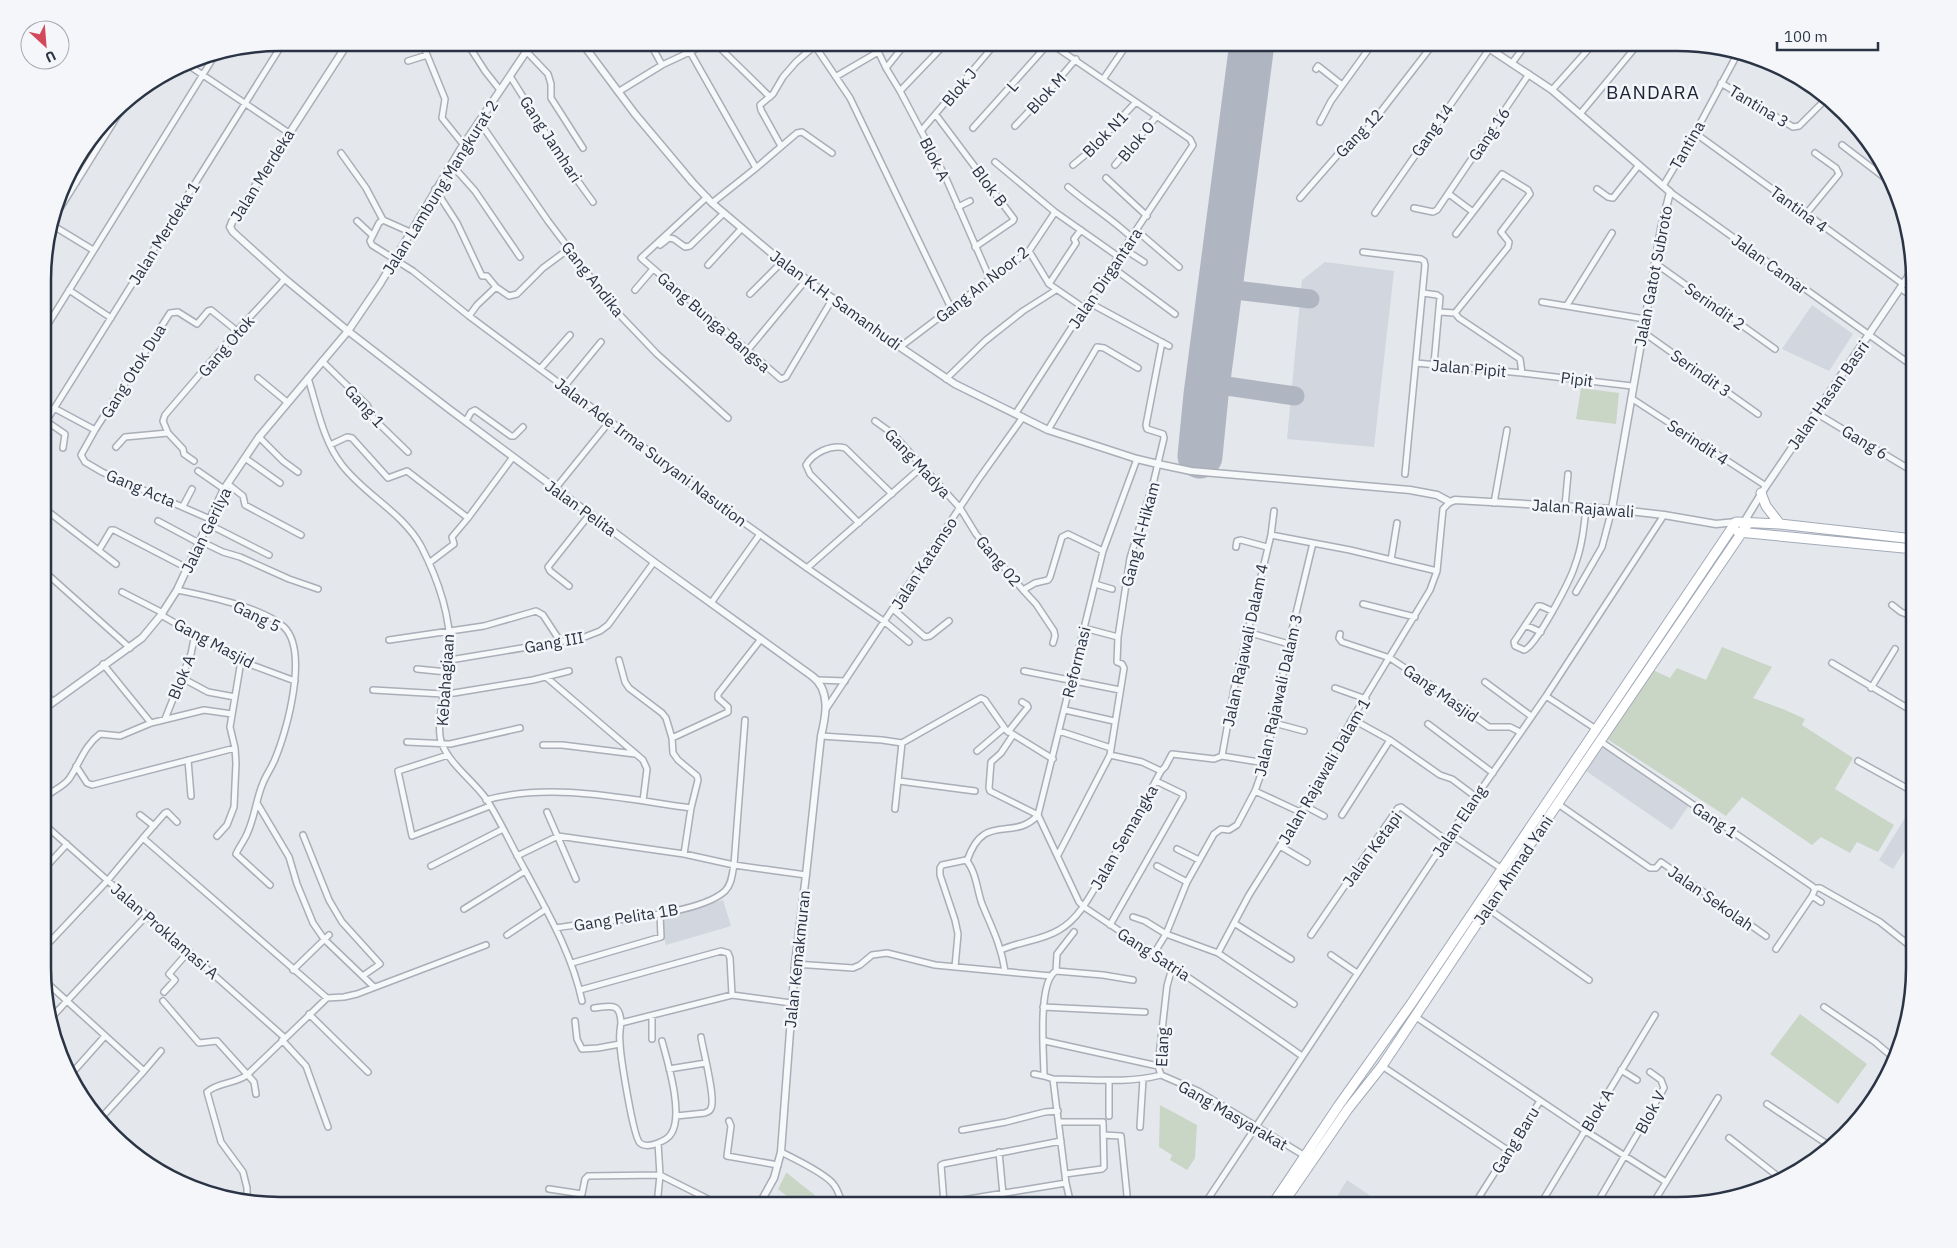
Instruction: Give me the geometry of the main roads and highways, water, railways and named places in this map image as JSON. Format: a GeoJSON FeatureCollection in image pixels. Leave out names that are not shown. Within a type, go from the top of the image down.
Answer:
{"type":"FeatureCollection","features":[{"type":"Feature","properties":{"kind":"main road"},"geometry":{"type":"LineString","coordinates":[[1763,490],[1766,506],[1780,524]]}},
{"type":"Feature","properties":{"kind":"main road"},"geometry":{"type":"LineString","coordinates":[[1743,522],[1906,537]]}},
{"type":"Feature","properties":{"kind":"main road","name":"Jalan Ahmad Yani"},"geometry":{"type":"LineString","coordinates":[[1287,1197],[1343,1107],[1411,1004],[1729,531],[1743,522]]}},
{"type":"Feature","properties":{"kind":"main road","name":"Jalan Ahmad Yani"},"geometry":{"type":"LineString","coordinates":[[1277,1197],[1304,1156],[1343,1107],[1382,1066],[1416,1017],[1487,908],[1742,532],[1743,522]]}},
{"type":"Feature","properties":{"kind":"main road"},"geometry":{"type":"LineString","coordinates":[[1729,531],[1906,548]]}},
{"type":"Feature","properties":{"kind":"district","name":"BANDARA"},"geometry":{"type":"Point","coordinates":[1653,92]}}]}
